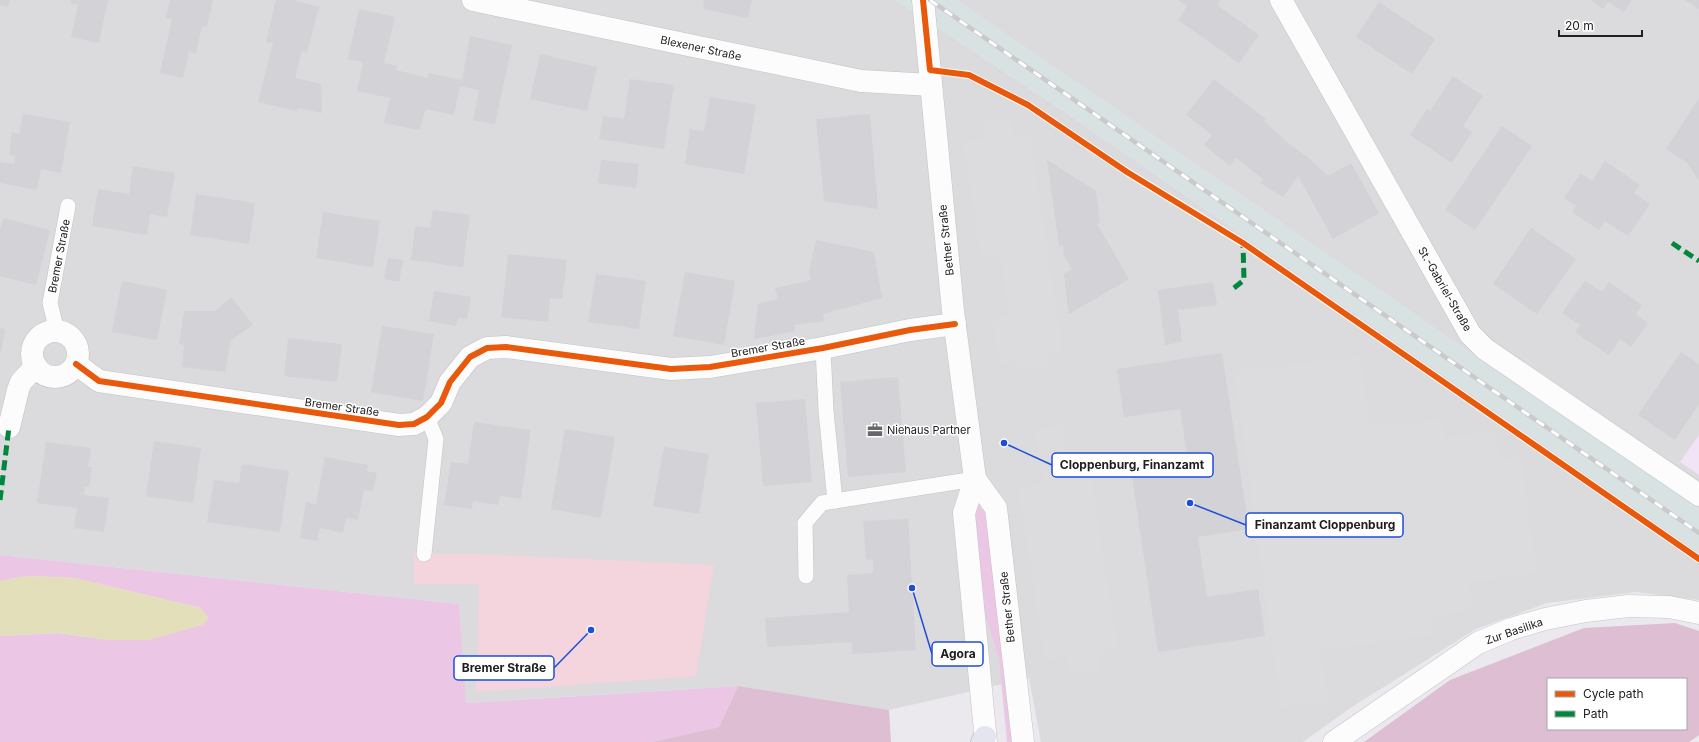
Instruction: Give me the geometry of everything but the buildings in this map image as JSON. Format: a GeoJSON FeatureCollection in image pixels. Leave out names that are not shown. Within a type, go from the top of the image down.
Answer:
{"type":"FeatureCollection","features":[{"type":"Feature","properties":{"kind":"street","name":"Blexener Straße"},"geometry":{"type":"LineString","coordinates":[[473,0],[861,81],[931,85]]}},
{"type":"Feature","properties":{"kind":"street","name":"Bether Straße"},"geometry":{"type":"LineString","coordinates":[[923,0],[955,324],[975,479],[964,513],[984,740]]}},
{"type":"Feature","properties":{"kind":"street","name":"St.-Gabriel-Straße"},"geometry":{"type":"LineString","coordinates":[[1281,0],[1470,334],[1485,349],[1699,495]]}},
{"type":"Feature","properties":{"kind":"street","name":"Bremer Straße"},"geometry":{"type":"LineString","coordinates":[[76,364],[99,381],[398,425],[414,424],[427,417],[441,403],[450,382],[470,357],[487,348],[506,347],[671,369],[710,367],[823,348],[910,330],[955,324]]}},
{"type":"Feature","properties":{"kind":"street"},"geometry":{"type":"LineString","coordinates":[[57,331],[66,333],[75,343],[77,346],[78,356],[76,364],[70,372],[61,376],[52,376],[43,373],[36,366],[33,358],[33,350],[36,342],[48,332],[57,331]]}},
{"type":"Feature","properties":{"kind":"street"},"geometry":{"type":"LineString","coordinates":[[10,427],[20,386],[36,366]]}},
{"type":"Feature","properties":{"kind":"street","name":"Bether Straße"},"geometry":{"type":"LineString","coordinates":[[975,479],[996,508],[1023,742]]}},
{"type":"Feature","properties":{"kind":"street","name":"Zur Basilika"},"geometry":{"type":"LineString","coordinates":[[1334,742],[1478,643],[1511,629],[1552,618],[1628,606],[1669,607],[1699,613]]}},
{"type":"Feature","properties":{"kind":"lane","name":"Bremer Straße"},"geometry":{"type":"LineString","coordinates":[[57,331],[50,303],[68,206]]}},
{"type":"Feature","properties":{"kind":"lane"},"geometry":{"type":"LineString","coordinates":[[823,348],[826,411],[835,501]]}},
{"type":"Feature","properties":{"kind":"lane"},"geometry":{"type":"LineString","coordinates":[[424,554],[436,439],[427,417]]}},
{"type":"Feature","properties":{"kind":"lane"},"geometry":{"type":"LineString","coordinates":[[806,576],[805,523],[822,503],[975,479]]}},
{"type":"Feature","properties":{"kind":"shaded area"},"geometry":{"type":"Polygon","coordinates":[[[0,0],[896,0],[1068,114],[1699,552],[1699,600],[1636,592],[1547,603],[1476,629],[1352,707],[1303,742],[1041,742],[1029,678],[889,710],[738,686],[465,703],[459,604],[0,555],[0,0]]]}},
{"type":"Feature","properties":{"kind":"shaded area"},"geometry":{"type":"Polygon","coordinates":[[[896,0],[957,0],[1699,509],[1699,552],[1068,114],[896,0]]]}},
{"type":"Feature","properties":{"kind":"shaded area"},"geometry":{"type":"Polygon","coordinates":[[[957,0],[1699,0],[1699,509],[958,1],[957,0]]]}},
{"type":"Feature","properties":{"kind":"shaded area"},"geometry":{"type":"Polygon","coordinates":[[[1010,117],[1013,137],[1030,135],[1063,352],[1045,355],[1047,365],[1017,370],[1015,361],[999,364],[992,319],[1009,316],[1000,255],[981,258],[963,142],[983,139],[980,122],[1010,117]]]}},
{"type":"Feature","properties":{"kind":"shaded area"},"geometry":{"type":"Polygon","coordinates":[[[1360,356],[1371,427],[1441,419],[1445,438],[1484,432],[1494,434],[1502,460],[1521,457],[1537,572],[1468,583],[1473,609],[1430,617],[1433,635],[1320,650],[1328,702],[1281,708],[1234,371],[1360,356]]]}},
{"type":"Feature","properties":{"kind":"shaded area"},"geometry":{"type":"Polygon","coordinates":[[[1062,426],[1071,479],[1091,475],[1118,648],[1098,651],[1100,670],[1070,674],[1067,656],[1045,660],[1018,488],[1043,484],[1035,430],[1062,426]]]}},
{"type":"Feature","properties":{"kind":"shaded area"},"geometry":{"type":"Polygon","coordinates":[[[1699,435],[1699,475],[1680,462],[1699,435]]]}},
{"type":"Feature","properties":{"kind":"shaded area"},"geometry":{"type":"Polygon","coordinates":[[[978,501],[988,504],[1017,742],[1007,742],[999,659],[981,601],[972,511],[978,501]]]}},
{"type":"Feature","properties":{"kind":"shaded area"},"geometry":{"type":"Polygon","coordinates":[[[414,554],[480,554],[714,565],[696,676],[476,692],[479,584],[414,584],[414,554]]]}},
{"type":"Feature","properties":{"kind":"shaded area"},"geometry":{"type":"Polygon","coordinates":[[[0,555],[459,604],[466,703],[738,686],[719,727],[652,742],[0,742],[0,636],[58,633],[109,640],[149,640],[201,608],[74,578],[28,576],[0,581],[0,555]]]}},
{"type":"Feature","properties":{"kind":"shaded area"},"geometry":{"type":"Polygon","coordinates":[[[28,576],[74,578],[201,608],[209,618],[202,625],[149,640],[109,640],[58,633],[0,636],[0,581],[28,576]]]}},
{"type":"Feature","properties":{"kind":"shaded area"},"geometry":{"type":"Polygon","coordinates":[[[1675,623],[1699,631],[1699,735],[1689,742],[1364,742],[1450,680],[1584,628],[1675,623]]]}},
{"type":"Feature","properties":{"kind":"shaded area"},"geometry":{"type":"Polygon","coordinates":[[[738,686],[889,710],[891,742],[652,742],[719,727],[738,686]]]}},
{"type":"Feature","properties":{"kind":"railway"},"geometry":{"type":"LineString","coordinates":[[930,0],[1699,533]]}},
{"type":"Feature","properties":{"kind":"marked path"},"geometry":{"type":"LineString","coordinates":[[1234,288],[1244,280],[1243,243]]}},
{"type":"Feature","properties":{"kind":"marked path"},"geometry":{"type":"LineString","coordinates":[[1672,243],[1699,261]]}},
{"type":"Feature","properties":{"kind":"marked path"},"geometry":{"type":"LineString","coordinates":[[0,500],[9,427]]}},
{"type":"Feature","properties":{"kind":"cycle path"},"geometry":{"type":"LineString","coordinates":[[923,0],[930,70],[969,75],[1028,105],[1127,172],[1243,243],[1699,559]]}},
{"type":"Feature","properties":{"kind":"cycle path"},"geometry":{"type":"LineString","coordinates":[[76,364],[99,381],[399,425],[414,424],[427,417],[441,403],[450,382],[470,357],[487,348],[506,347],[671,369],[710,367],[823,348],[910,330],[955,324]]}},
{"type":"Feature","properties":{"kind":"place","name":"Niehaus Partner"},"geometry":{"type":"Point","coordinates":[875,430]}},
{"type":"Feature","properties":{"kind":"place","name":"Cloppenburg, Finanzamt"},"geometry":{"type":"Point","coordinates":[1004,443]}},
{"type":"Feature","properties":{"kind":"place","name":"Finanzamt Cloppenburg"},"geometry":{"type":"Point","coordinates":[1190,503]}},
{"type":"Feature","properties":{"kind":"place","name":"Agora"},"geometry":{"type":"Point","coordinates":[912,588]}},
{"type":"Feature","properties":{"kind":"place","name":"Bremer Straße"},"geometry":{"type":"Point","coordinates":[591,630]}}]}
